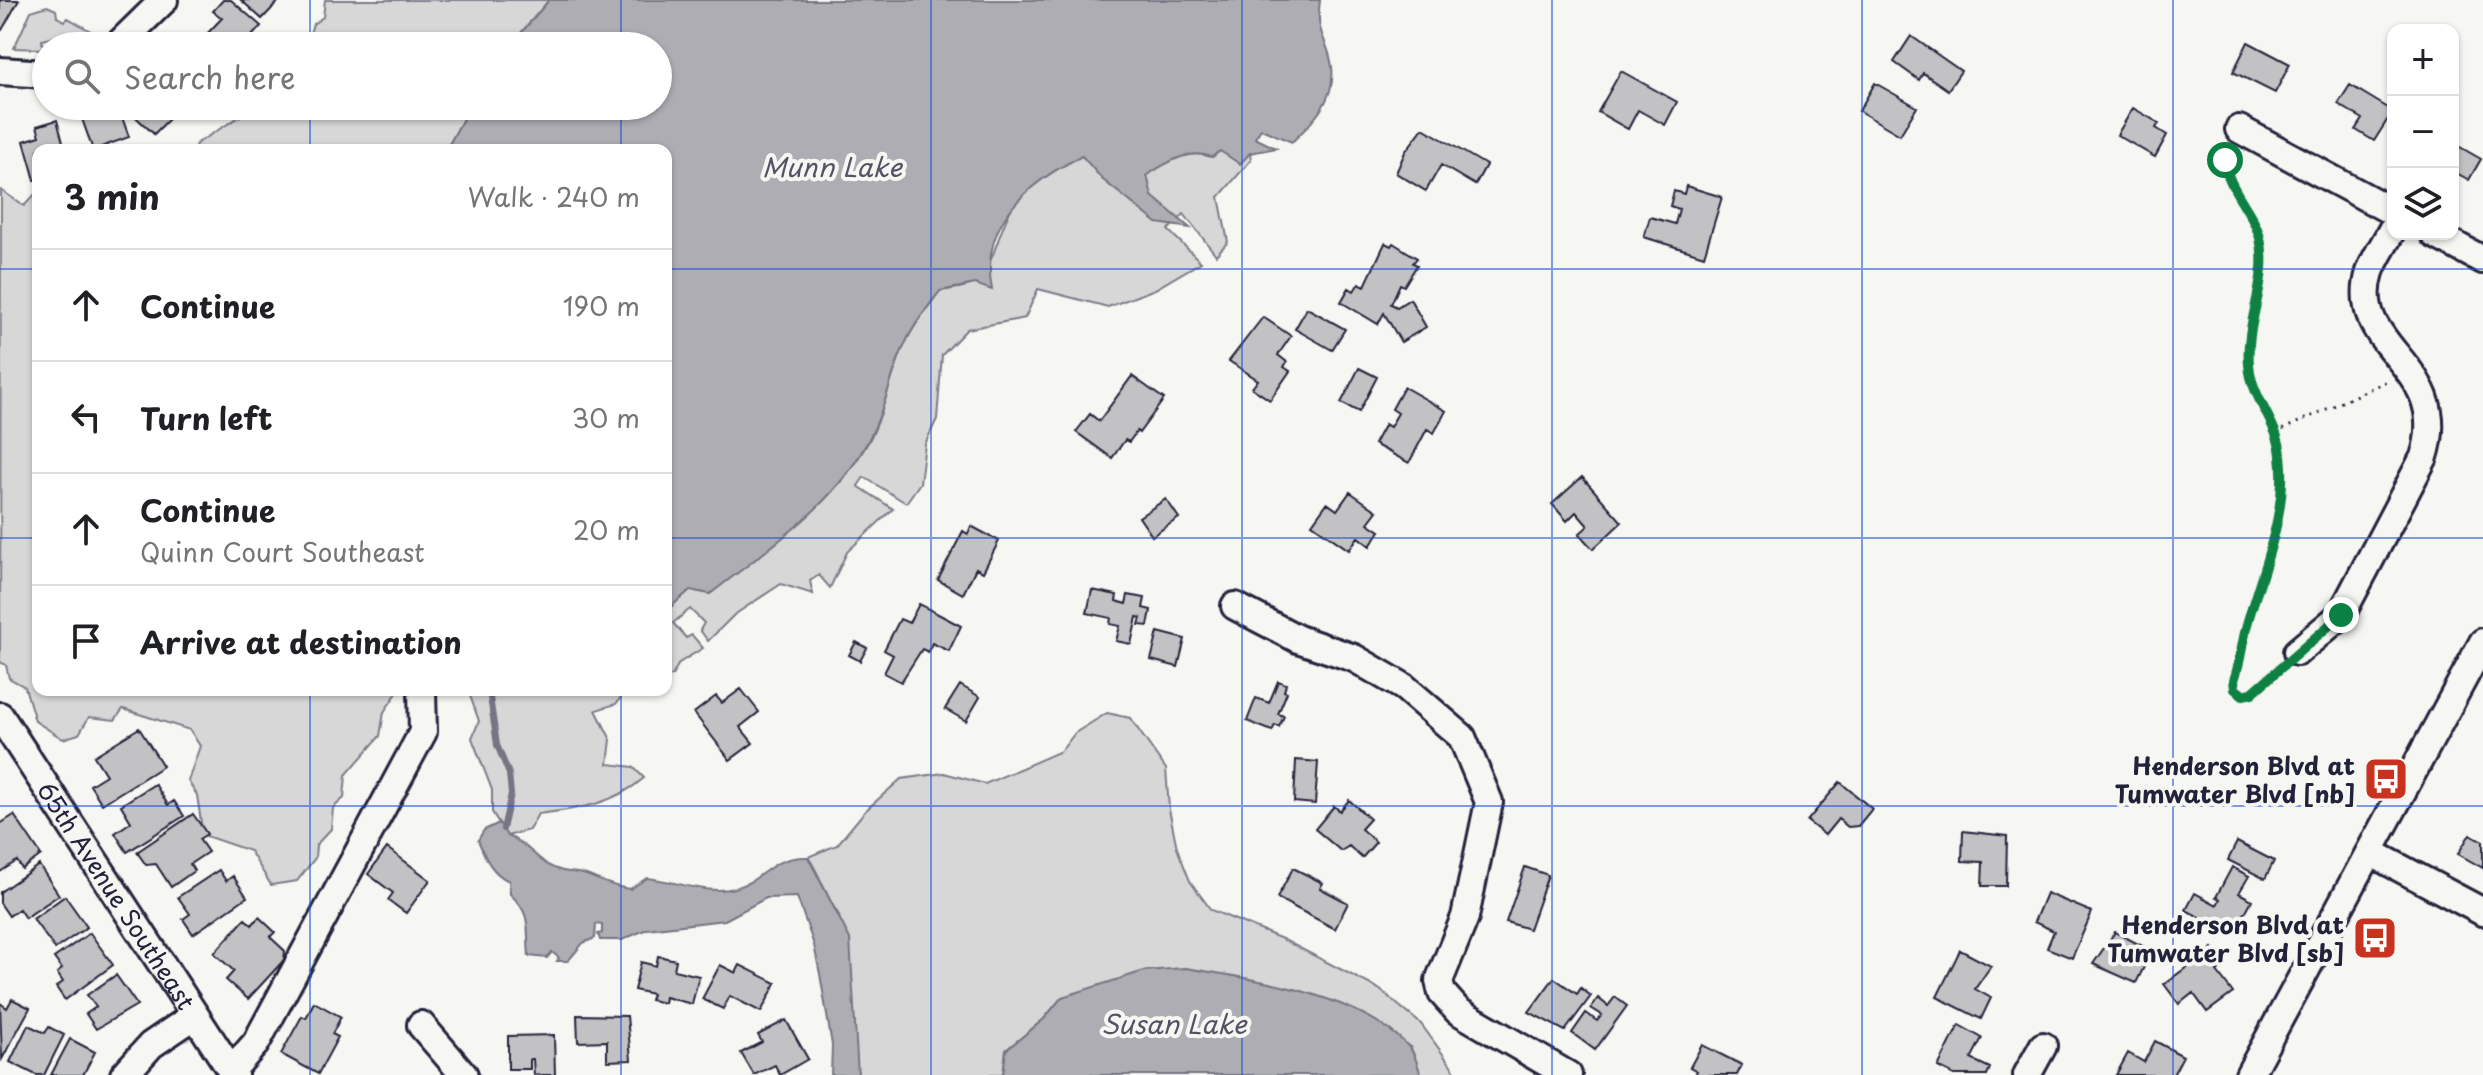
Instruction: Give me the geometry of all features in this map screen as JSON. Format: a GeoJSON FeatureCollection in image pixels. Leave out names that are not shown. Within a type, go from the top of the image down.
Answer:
{"type":"FeatureCollection","features":[{"type":"Feature","properties":{"kind":"street"},"geometry":{"type":"LineString","coordinates":[[131,32],[164,0]]}},
{"type":"Feature","properties":{"kind":"street"},"geometry":{"type":"LineString","coordinates":[[0,71],[32,73]]}},
{"type":"Feature","properties":{"kind":"street"},"geometry":{"type":"LineString","coordinates":[[2239,129],[2387,209]]}},
{"type":"Feature","properties":{"kind":"street"},"geometry":{"type":"LineString","coordinates":[[2297,652],[2341,615],[2424,457],[2431,435],[2430,415],[2420,383],[2381,337],[2371,317],[2367,295],[2370,272],[2387,239]]}},
{"type":"Feature","properties":{"kind":"street"},"geometry":{"type":"LineString","coordinates":[[2445,240],[2483,260]]}},
{"type":"Feature","properties":{"kind":"street"},"geometry":{"type":"LineString","coordinates":[[1235,606],[1298,639],[1354,658],[1404,687],[1462,737],[1489,802],[1465,917],[1439,981],[1442,993],[1458,1011],[1568,1075]]}},
{"type":"Feature","properties":{"kind":"street"},"geometry":{"type":"LineString","coordinates":[[2249,1075],[2483,642]]}},
{"type":"Feature","properties":{"kind":"street"},"geometry":{"type":"LineString","coordinates":[[232,1073],[256,1043],[423,732],[422,696]]}},
{"type":"Feature","properties":{"kind":"street","name":"65th Avenue Southeast"},"geometry":{"type":"LineString","coordinates":[[0,716],[232,1073]]}},
{"type":"Feature","properties":{"kind":"street"},"geometry":{"type":"LineString","coordinates":[[2370,852],[2483,912]]}},
{"type":"Feature","properties":{"kind":"street"},"geometry":{"type":"LineString","coordinates":[[124,1075],[151,1045],[194,1016]]}},
{"type":"Feature","properties":{"kind":"street"},"geometry":{"type":"LineString","coordinates":[[421,1025],[464,1075]]}},
{"type":"Feature","properties":{"kind":"street"},"geometry":{"type":"LineString","coordinates":[[2027,1075],[2043,1046]]}},
{"type":"Feature","properties":{"kind":"path"},"geometry":{"type":"LineString","coordinates":[[2239,129],[2226,167],[2260,235],[2263,268],[2250,334],[2248,363],[2257,400],[2275,433],[2282,472],[2277,520],[2247,623],[2234,680],[2235,689],[2243,695],[2252,693],[2297,652]]}},
{"type":"Feature","properties":{"kind":"path"},"geometry":{"type":"LineString","coordinates":[[2275,433],[2383,384],[2403,364]]}},
{"type":"Feature","properties":{"kind":"shaded area"},"geometry":{"type":"Polygon","coordinates":[[[325,0],[549,0],[522,32],[310,32],[313,24],[323,17],[325,0]]]}},
{"type":"Feature","properties":{"kind":"shaded area"},"geometry":{"type":"Polygon","coordinates":[[[47,6],[56,10],[57,17],[65,21],[68,18],[92,32],[32,32],[32,49],[14,48],[31,11],[47,6]]]}},
{"type":"Feature","properties":{"kind":"shaded area"},"geometry":{"type":"Polygon","coordinates":[[[234,120],[462,120],[449,144],[196,144],[234,120]]]}},
{"type":"Feature","properties":{"kind":"shaded area"},"geometry":{"type":"Polygon","coordinates":[[[1220,151],[1250,153],[1251,160],[1219,197],[1228,242],[1216,255],[1184,214],[1168,230],[1201,262],[1155,289],[1108,307],[1038,289],[1025,318],[967,329],[942,355],[937,419],[925,444],[920,483],[906,503],[864,477],[858,486],[893,509],[847,552],[830,588],[819,575],[810,581],[813,594],[781,584],[734,615],[708,641],[700,630],[704,623],[690,609],[673,623],[686,638],[692,635],[703,648],[679,663],[672,676],[672,606],[690,590],[710,594],[801,522],[841,481],[873,433],[897,363],[913,329],[940,291],[969,286],[983,276],[1010,212],[1029,187],[1082,155],[1103,180],[1151,196],[1147,175],[1178,158],[1195,154],[1212,157],[1220,151]]]}},
{"type":"Feature","properties":{"kind":"shaded area"},"geometry":{"type":"Polygon","coordinates":[[[1,190],[24,206],[32,197],[32,696],[395,696],[384,712],[380,736],[346,775],[344,798],[333,808],[331,829],[316,845],[315,858],[297,881],[271,885],[250,851],[203,835],[197,795],[188,781],[200,746],[190,730],[123,709],[115,720],[89,717],[79,734],[63,739],[35,721],[25,687],[9,678],[6,665],[0,662],[1,190]]]}},
{"type":"Feature","properties":{"kind":"shaded area"},"geometry":{"type":"Polygon","coordinates":[[[470,696],[622,696],[616,704],[596,710],[611,740],[608,764],[633,767],[644,778],[607,800],[581,808],[538,814],[529,830],[507,836],[492,812],[492,790],[472,738],[479,721],[470,696]]]}},
{"type":"Feature","properties":{"kind":"shaded area"},"geometry":{"type":"Polygon","coordinates":[[[1107,713],[1130,718],[1166,769],[1169,809],[1177,848],[1190,881],[1211,910],[1282,939],[1379,989],[1421,1024],[1458,1075],[1421,1075],[1411,1048],[1367,1016],[1298,990],[1185,968],[1062,997],[1044,1019],[1006,1050],[1003,1075],[858,1075],[839,915],[808,857],[837,845],[865,811],[901,779],[944,773],[985,784],[1061,751],[1075,733],[1107,713]]]}},
{"type":"Feature","properties":{"kind":"water","name":"Munn Lake"},"geometry":{"type":"Polygon","coordinates":[[[549,0],[1320,0],[1319,22],[1330,57],[1332,79],[1327,100],[1292,142],[1261,129],[1255,138],[1276,148],[1250,153],[1240,164],[1220,151],[1212,157],[1195,154],[1178,158],[1147,175],[1152,196],[1190,228],[1157,223],[1103,180],[1082,156],[1026,192],[1001,225],[993,245],[990,266],[992,290],[975,284],[940,291],[909,336],[872,433],[841,482],[779,541],[710,594],[690,590],[672,606],[672,144],[449,144],[462,120],[672,120],[672,32],[522,32],[549,0]]]}},
{"type":"Feature","properties":{"kind":"water"},"geometry":{"type":"Polygon","coordinates":[[[499,823],[507,836],[554,868],[630,889],[647,878],[724,890],[754,880],[784,860],[808,857],[850,939],[858,1075],[831,1075],[832,1045],[820,974],[814,945],[797,897],[766,898],[725,920],[647,929],[622,940],[600,940],[598,934],[602,933],[602,925],[596,924],[595,938],[583,943],[568,961],[557,961],[559,958],[552,952],[547,958],[529,956],[528,930],[522,909],[510,894],[509,881],[493,869],[478,840],[484,830],[499,823]]]}},
{"type":"Feature","properties":{"kind":"water","name":"Susan Lake"},"geometry":{"type":"Polygon","coordinates":[[[1185,968],[1242,977],[1304,992],[1363,1014],[1409,1047],[1421,1075],[1003,1075],[1006,1050],[1044,1019],[1062,997],[1144,971],[1185,968]]]}},
{"type":"Feature","properties":{"kind":"building"},"geometry":{"type":"Polygon","coordinates":[[[0,0],[19,0],[2,30],[0,29],[0,0]]]}},
{"type":"Feature","properties":{"kind":"building"},"geometry":{"type":"Polygon","coordinates":[[[223,0],[231,0],[261,26],[256,32],[209,32],[222,18],[213,11],[223,0]]]}},
{"type":"Feature","properties":{"kind":"building"},"geometry":{"type":"Polygon","coordinates":[[[241,0],[280,0],[262,19],[241,0]]]}},
{"type":"Feature","properties":{"kind":"building"},"geometry":{"type":"Polygon","coordinates":[[[1911,36],[1961,71],[1948,90],[1923,73],[1919,80],[1894,62],[1911,36]]]}},
{"type":"Feature","properties":{"kind":"building"},"geometry":{"type":"Polygon","coordinates":[[[2248,42],[2290,64],[2275,93],[2233,72],[2248,42]]]}},
{"type":"Feature","properties":{"kind":"building"},"geometry":{"type":"Polygon","coordinates":[[[1621,71],[1677,102],[1665,125],[1638,110],[1628,129],[1598,112],[1621,71]]]}},
{"type":"Feature","properties":{"kind":"building"},"geometry":{"type":"Polygon","coordinates":[[[1875,83],[1917,107],[1900,135],[1859,111],[1875,83]]]}},
{"type":"Feature","properties":{"kind":"building"},"geometry":{"type":"Polygon","coordinates":[[[2350,85],[2387,107],[2387,120],[2374,141],[2356,130],[2363,119],[2338,104],[2350,85]]]}},
{"type":"Feature","properties":{"kind":"building"},"geometry":{"type":"Polygon","coordinates":[[[2133,108],[2159,123],[2156,128],[2167,135],[2155,157],[2117,135],[2133,108]]]}},
{"type":"Feature","properties":{"kind":"building"},"geometry":{"type":"Polygon","coordinates":[[[57,120],[63,144],[32,144],[32,169],[24,141],[40,136],[37,126],[57,120]]]}},
{"type":"Feature","properties":{"kind":"building"},"geometry":{"type":"Polygon","coordinates":[[[82,120],[123,120],[129,137],[110,144],[91,144],[82,120]]]}},
{"type":"Feature","properties":{"kind":"building"},"geometry":{"type":"Polygon","coordinates":[[[139,120],[168,120],[154,134],[139,120]]]}},
{"type":"Feature","properties":{"kind":"building"},"geometry":{"type":"Polygon","coordinates":[[[1423,128],[1486,165],[1475,185],[1441,165],[1426,191],[1396,173],[1405,152],[1423,128]]]}},
{"type":"Feature","properties":{"kind":"building"},"geometry":{"type":"Polygon","coordinates":[[[2459,146],[2481,159],[2469,180],[2459,174],[2459,146]]]}},
{"type":"Feature","properties":{"kind":"building"},"geometry":{"type":"Polygon","coordinates":[[[1686,186],[1722,197],[1704,256],[1644,237],[1650,217],[1675,224],[1679,209],[1670,206],[1674,191],[1684,194],[1686,186]]]}},
{"type":"Feature","properties":{"kind":"building"},"geometry":{"type":"Polygon","coordinates":[[[1385,243],[1391,246],[1393,243],[1417,258],[1413,263],[1417,265],[1404,286],[1400,284],[1391,304],[1397,307],[1410,299],[1426,327],[1401,342],[1384,313],[1378,324],[1341,302],[1349,288],[1354,291],[1359,283],[1365,286],[1385,243]]]}},
{"type":"Feature","properties":{"kind":"building"},"geometry":{"type":"Polygon","coordinates":[[[1307,308],[1345,329],[1332,350],[1295,329],[1307,308]]]}},
{"type":"Feature","properties":{"kind":"building"},"geometry":{"type":"Polygon","coordinates":[[[1263,317],[1291,336],[1278,355],[1287,362],[1284,367],[1290,371],[1270,400],[1252,388],[1258,380],[1229,361],[1263,317]]]}},
{"type":"Feature","properties":{"kind":"building"},"geometry":{"type":"Polygon","coordinates":[[[1359,368],[1377,377],[1359,412],[1341,403],[1359,368]]]}},
{"type":"Feature","properties":{"kind":"building"},"geometry":{"type":"Polygon","coordinates":[[[1132,376],[1164,399],[1139,433],[1137,431],[1129,442],[1125,440],[1112,458],[1076,432],[1090,414],[1099,421],[1132,376]]]}},
{"type":"Feature","properties":{"kind":"building"},"geometry":{"type":"Polygon","coordinates":[[[1404,387],[1446,411],[1434,433],[1427,429],[1409,463],[1374,444],[1385,424],[1390,427],[1398,413],[1392,409],[1404,387]]]}},
{"type":"Feature","properties":{"kind":"building"},"geometry":{"type":"Polygon","coordinates":[[[1582,477],[1622,522],[1593,549],[1579,534],[1588,526],[1576,512],[1567,521],[1552,504],[1582,477]]]}},
{"type":"Feature","properties":{"kind":"building"},"geometry":{"type":"Polygon","coordinates":[[[1350,492],[1377,511],[1368,523],[1380,531],[1370,546],[1358,537],[1349,550],[1312,524],[1327,503],[1337,510],[1350,492]]]}},
{"type":"Feature","properties":{"kind":"building"},"geometry":{"type":"Polygon","coordinates":[[[1166,499],[1179,518],[1152,536],[1139,517],[1166,499]]]}},
{"type":"Feature","properties":{"kind":"building"},"geometry":{"type":"Polygon","coordinates":[[[971,526],[999,541],[983,572],[976,568],[963,594],[938,580],[963,531],[968,534],[971,526]]]}},
{"type":"Feature","properties":{"kind":"building"},"geometry":{"type":"Polygon","coordinates":[[[1092,590],[1117,595],[1116,601],[1126,604],[1128,595],[1145,598],[1143,608],[1151,610],[1148,626],[1139,625],[1141,618],[1137,617],[1131,644],[1116,641],[1120,626],[1110,624],[1111,618],[1087,613],[1092,590]]]}},
{"type":"Feature","properties":{"kind":"building"},"geometry":{"type":"Polygon","coordinates":[[[919,604],[961,626],[949,651],[932,643],[928,652],[922,649],[901,682],[884,673],[893,655],[884,650],[900,619],[909,623],[919,604]]]}},
{"type":"Feature","properties":{"kind":"building"},"geometry":{"type":"Polygon","coordinates":[[[1158,632],[1185,639],[1178,667],[1151,660],[1158,632]]]}},
{"type":"Feature","properties":{"kind":"building"},"geometry":{"type":"Polygon","coordinates":[[[856,642],[867,648],[860,661],[849,655],[856,642]]]}},
{"type":"Feature","properties":{"kind":"building"},"geometry":{"type":"Polygon","coordinates":[[[1278,681],[1286,684],[1284,691],[1287,692],[1278,714],[1284,716],[1279,727],[1275,725],[1272,731],[1247,721],[1256,698],[1269,703],[1278,681]]]}},
{"type":"Feature","properties":{"kind":"building"},"geometry":{"type":"Polygon","coordinates":[[[960,685],[980,697],[966,721],[945,709],[960,685]]]}},
{"type":"Feature","properties":{"kind":"building"},"geometry":{"type":"Polygon","coordinates":[[[741,689],[759,712],[740,727],[753,743],[730,760],[694,713],[716,696],[722,703],[741,689]]]}},
{"type":"Feature","properties":{"kind":"building"},"geometry":{"type":"Polygon","coordinates":[[[139,728],[163,766],[102,804],[90,785],[106,775],[94,756],[139,728]]]}},
{"type":"Feature","properties":{"kind":"building"},"geometry":{"type":"Polygon","coordinates":[[[1296,760],[1318,762],[1315,804],[1294,802],[1296,760]]]}},
{"type":"Feature","properties":{"kind":"building"},"geometry":{"type":"Polygon","coordinates":[[[1840,782],[1872,809],[1858,826],[1848,827],[1838,819],[1825,835],[1807,821],[1840,782]]]}},
{"type":"Feature","properties":{"kind":"building"},"geometry":{"type":"Polygon","coordinates":[[[155,784],[168,805],[174,801],[184,816],[127,852],[115,833],[131,822],[121,805],[155,784]]]}},
{"type":"Feature","properties":{"kind":"building"},"geometry":{"type":"Polygon","coordinates":[[[1349,800],[1370,819],[1361,829],[1376,842],[1362,858],[1349,846],[1341,851],[1315,829],[1334,806],[1340,811],[1349,800]]]}},
{"type":"Feature","properties":{"kind":"building"},"geometry":{"type":"Polygon","coordinates":[[[193,814],[207,834],[199,839],[208,852],[190,864],[194,871],[171,887],[156,864],[146,865],[137,852],[193,814]]]}},
{"type":"Feature","properties":{"kind":"building"},"geometry":{"type":"Polygon","coordinates":[[[14,815],[41,855],[22,869],[17,861],[0,872],[0,824],[14,815]]]}},
{"type":"Feature","properties":{"kind":"building"},"geometry":{"type":"Polygon","coordinates":[[[1963,831],[2007,836],[2006,886],[1982,886],[1983,862],[1962,861],[1963,831]]]}},
{"type":"Feature","properties":{"kind":"building"},"geometry":{"type":"Polygon","coordinates":[[[2470,834],[2483,841],[2483,868],[2458,854],[2470,834]]]}},
{"type":"Feature","properties":{"kind":"building"},"geometry":{"type":"Polygon","coordinates":[[[2237,842],[2274,861],[2265,879],[2228,860],[2237,842]]]}},
{"type":"Feature","properties":{"kind":"building"},"geometry":{"type":"Polygon","coordinates":[[[387,848],[430,880],[406,913],[388,900],[393,893],[368,874],[387,848]]]}},
{"type":"Feature","properties":{"kind":"building"},"geometry":{"type":"Polygon","coordinates":[[[39,865],[59,895],[25,918],[19,909],[9,916],[0,903],[0,892],[39,865]]]}},
{"type":"Feature","properties":{"kind":"building"},"geometry":{"type":"Polygon","coordinates":[[[1525,867],[1548,875],[1529,929],[1506,922],[1525,867]]]}},
{"type":"Feature","properties":{"kind":"building"},"geometry":{"type":"Polygon","coordinates":[[[2232,867],[2249,876],[2239,893],[2252,900],[2233,935],[2186,910],[2195,893],[2217,905],[2220,899],[2216,897],[2232,867]]]}},
{"type":"Feature","properties":{"kind":"building"},"geometry":{"type":"Polygon","coordinates":[[[1293,868],[1323,883],[1320,888],[1348,903],[1335,929],[1277,898],[1293,868]]]}},
{"type":"Feature","properties":{"kind":"building"},"geometry":{"type":"Polygon","coordinates":[[[219,870],[226,881],[233,876],[247,897],[193,934],[183,919],[190,914],[178,897],[219,870]]]}},
{"type":"Feature","properties":{"kind":"building"},"geometry":{"type":"Polygon","coordinates":[[[2046,893],[2092,912],[2072,958],[2047,948],[2054,931],[2034,922],[2046,893]]]}},
{"type":"Feature","properties":{"kind":"building"},"geometry":{"type":"Polygon","coordinates":[[[65,896],[87,927],[55,949],[33,919],[65,896]]]}},
{"type":"Feature","properties":{"kind":"building"},"geometry":{"type":"Polygon","coordinates":[[[259,917],[275,932],[270,937],[285,951],[284,960],[248,999],[226,980],[234,971],[214,953],[245,919],[252,925],[259,917]]]}},
{"type":"Feature","properties":{"kind":"building"},"geometry":{"type":"Polygon","coordinates":[[[2115,932],[2152,951],[2136,983],[2093,964],[2115,932]]]}},
{"type":"Feature","properties":{"kind":"building"},"geometry":{"type":"Polygon","coordinates":[[[90,933],[113,965],[65,1000],[56,987],[63,982],[57,973],[62,969],[54,958],[90,933]]]}},
{"type":"Feature","properties":{"kind":"building"},"geometry":{"type":"Polygon","coordinates":[[[2213,948],[2226,965],[2217,972],[2233,993],[2207,1012],[2193,993],[2179,1004],[2164,984],[2213,948]]]}},
{"type":"Feature","properties":{"kind":"building"},"geometry":{"type":"Polygon","coordinates":[[[1960,950],[1991,966],[1975,989],[1991,998],[1981,1019],[1937,997],[1960,950]]]}},
{"type":"Feature","properties":{"kind":"building"},"geometry":{"type":"Polygon","coordinates":[[[658,956],[676,960],[674,970],[699,976],[692,1004],[665,997],[664,1003],[650,1000],[652,994],[634,990],[641,962],[656,966],[658,956]]]}},
{"type":"Feature","properties":{"kind":"building"},"geometry":{"type":"Polygon","coordinates":[[[720,965],[736,973],[740,965],[776,983],[761,1012],[730,996],[723,1009],[702,999],[720,965]]]}},
{"type":"Feature","properties":{"kind":"building"},"geometry":{"type":"Polygon","coordinates":[[[116,975],[137,1005],[96,1029],[86,1014],[96,1007],[87,995],[116,975]]]}},
{"type":"Feature","properties":{"kind":"building"},"geometry":{"type":"Polygon","coordinates":[[[1554,978],[1577,994],[1581,988],[1591,996],[1565,1031],[1529,1012],[1554,978]]]}},
{"type":"Feature","properties":{"kind":"building"},"geometry":{"type":"Polygon","coordinates":[[[1615,997],[1627,1006],[1595,1050],[1572,1033],[1586,1013],[1597,1021],[1602,1015],[1591,1008],[1598,998],[1608,1006],[1615,997]]]}},
{"type":"Feature","properties":{"kind":"building"},"geometry":{"type":"Polygon","coordinates":[[[12,999],[30,1008],[2,1059],[0,1003],[7,1008],[12,999]]]}},
{"type":"Feature","properties":{"kind":"building"},"geometry":{"type":"Polygon","coordinates":[[[314,1002],[341,1017],[332,1034],[338,1037],[318,1074],[281,1054],[302,1016],[306,1018],[314,1002]]]}},
{"type":"Feature","properties":{"kind":"building"},"geometry":{"type":"Polygon","coordinates":[[[577,1015],[627,1016],[631,1060],[607,1061],[607,1041],[578,1042],[577,1015]]]}},
{"type":"Feature","properties":{"kind":"building"},"geometry":{"type":"Polygon","coordinates":[[[786,1020],[808,1059],[780,1075],[775,1065],[754,1075],[741,1053],[762,1042],[758,1035],[786,1020]]]}},
{"type":"Feature","properties":{"kind":"building"},"geometry":{"type":"Polygon","coordinates":[[[28,1025],[45,1033],[49,1027],[64,1035],[44,1075],[36,1075],[10,1062],[28,1025]]]}},
{"type":"Feature","properties":{"kind":"building"},"geometry":{"type":"Polygon","coordinates":[[[1959,1025],[1982,1038],[1971,1059],[1990,1068],[1987,1075],[1954,1075],[1938,1067],[1959,1025]]]}},
{"type":"Feature","properties":{"kind":"building"},"geometry":{"type":"Polygon","coordinates":[[[554,1035],[555,1075],[534,1075],[533,1059],[530,1059],[530,1069],[508,1069],[508,1036],[554,1035]]]}},
{"type":"Feature","properties":{"kind":"building"},"geometry":{"type":"Polygon","coordinates":[[[70,1039],[95,1052],[83,1075],[51,1075],[70,1039]]]}},
{"type":"Feature","properties":{"kind":"building"},"geometry":{"type":"Polygon","coordinates":[[[2155,1041],[2183,1056],[2173,1075],[2116,1075],[2128,1053],[2144,1062],[2155,1041]]]}},
{"type":"Feature","properties":{"kind":"building"},"geometry":{"type":"Polygon","coordinates":[[[1702,1045],[1742,1065],[1737,1075],[1695,1075],[1697,1071],[1690,1067],[1702,1045]]]}},
{"type":"Feature","properties":{"kind":"waterway"},"geometry":{"type":"LineString","coordinates":[[490,696],[497,745],[509,774],[511,794],[503,829]]}},
{"type":"Feature","properties":{"kind":"place","name":"Henderson Blvd at Tumwater Blvd [nb]"},"geometry":{"type":"Point","coordinates":[2386,779]}},
{"type":"Feature","properties":{"kind":"place","name":"Henderson Blvd at Tumwater Blvd [sb]"},"geometry":{"type":"Point","coordinates":[2375,938]}},
{"type":"Feature","properties":{"kind":"route"},"geometry":{"type":"LineString","coordinates":[[2225,160],[2260,235],[2263,268],[2250,334],[2248,363],[2257,400],[2279,441],[2282,472],[2277,520],[2247,623],[2234,680],[2235,689],[2243,695],[2252,693],[2297,652],[2328,630],[2341,615]]}}]}
